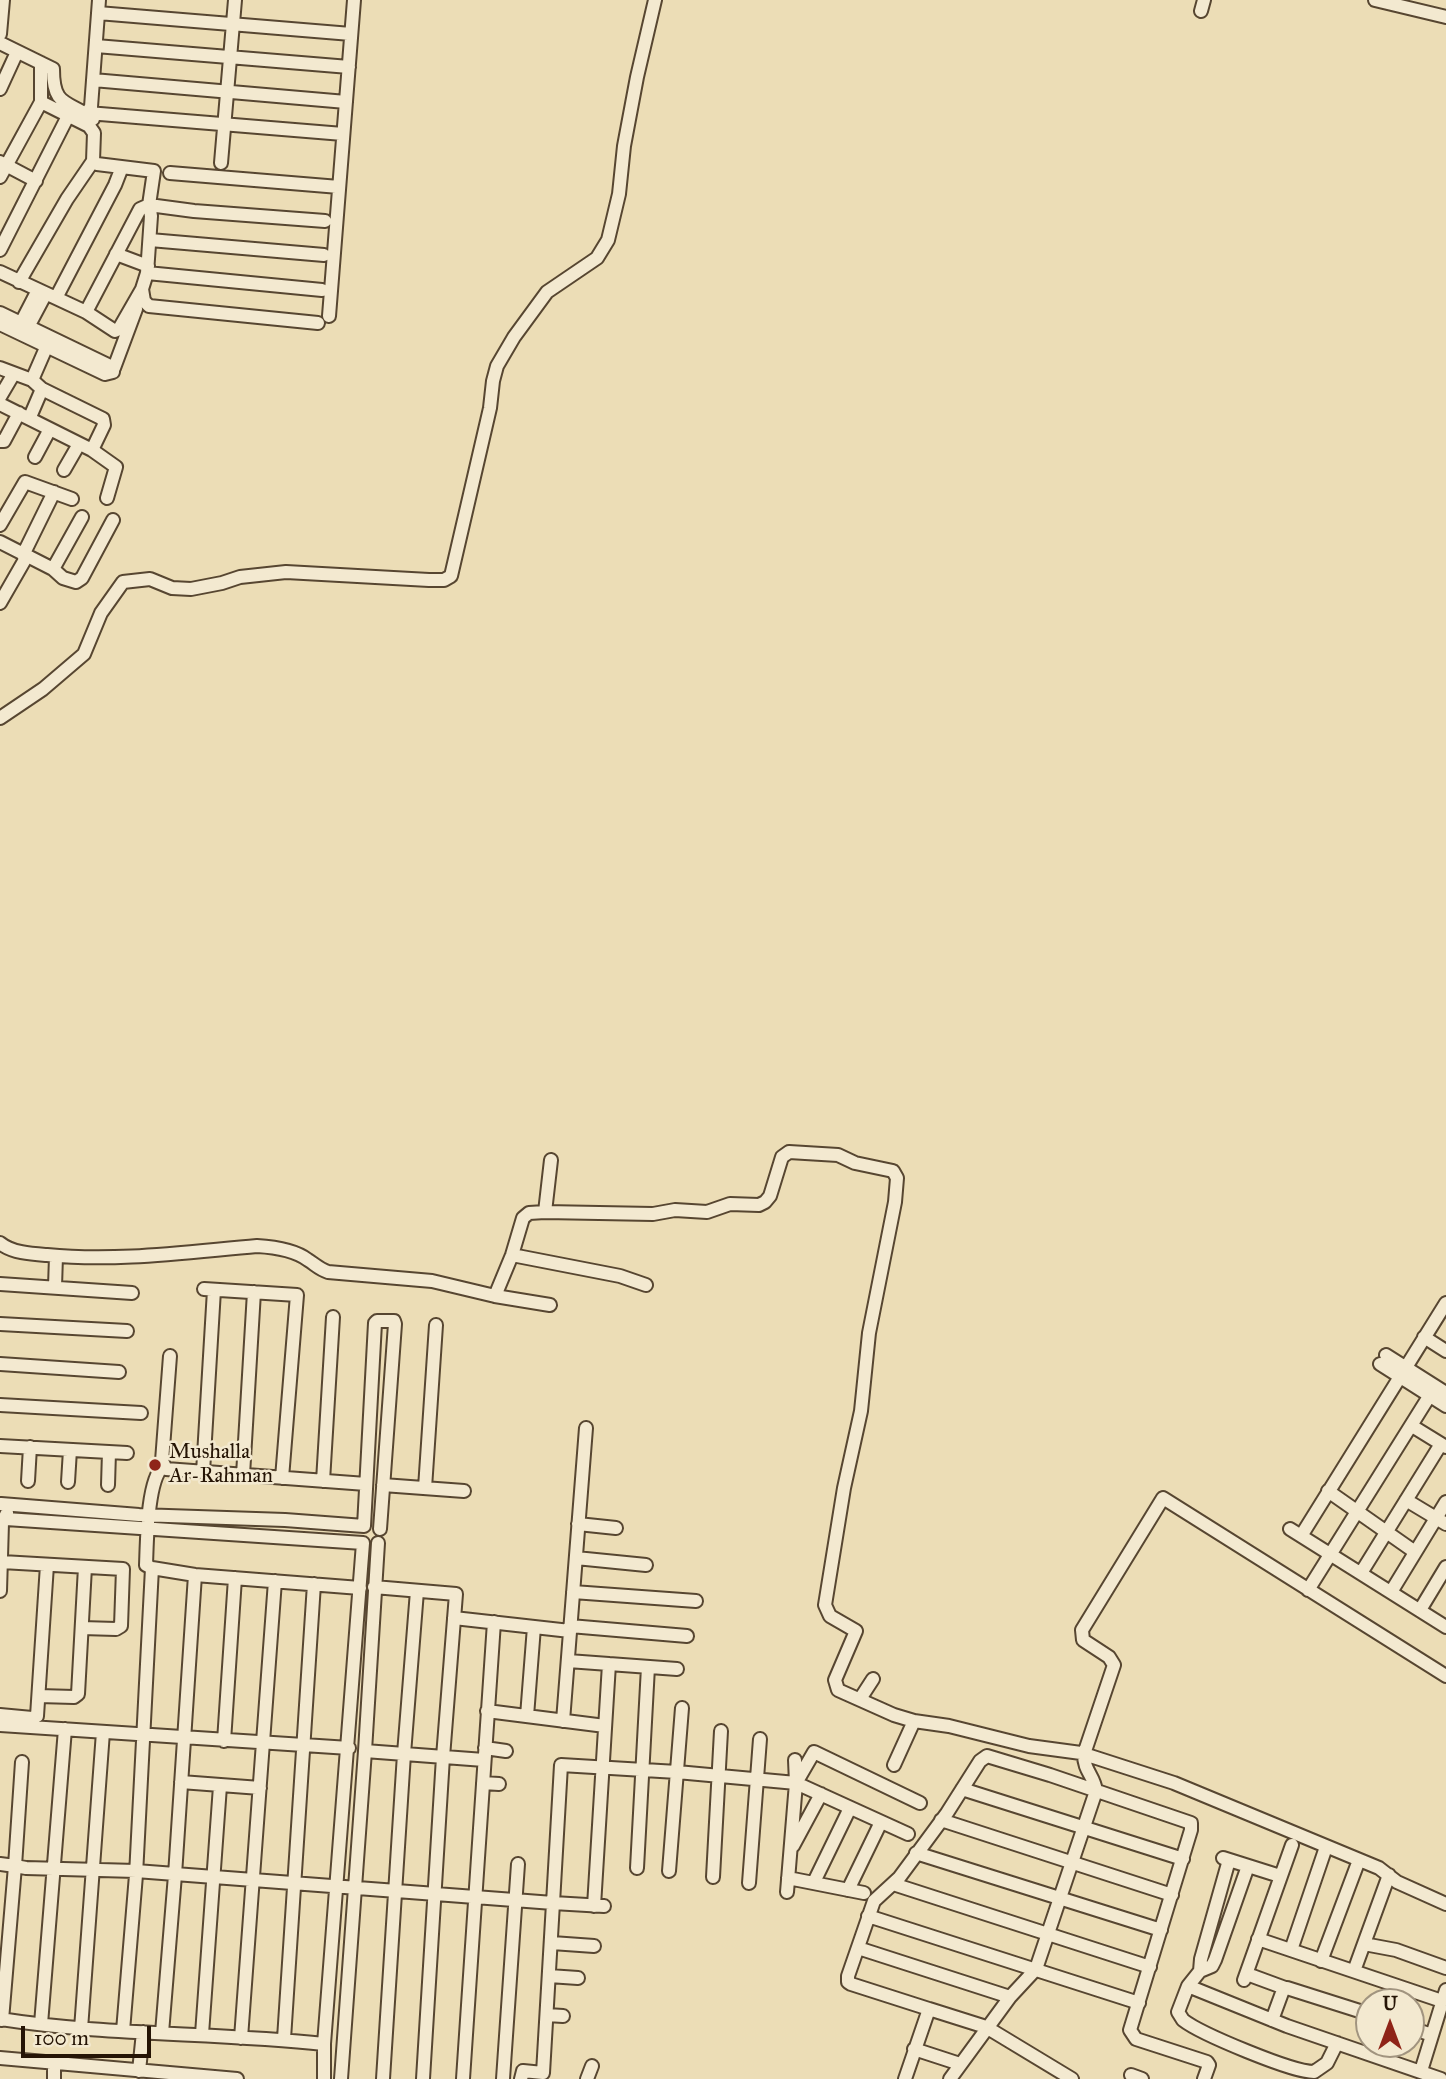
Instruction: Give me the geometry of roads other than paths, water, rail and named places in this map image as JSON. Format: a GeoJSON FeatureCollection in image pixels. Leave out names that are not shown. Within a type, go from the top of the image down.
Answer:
{"type":"FeatureCollection","features":[{"type":"Feature","properties":{"kind":"street"},"geometry":{"type":"LineString","coordinates":[[222,163],[235,0]]}},
{"type":"Feature","properties":{"kind":"street"},"geometry":{"type":"LineString","coordinates":[[142,289],[144,301],[149,306],[323,319],[339,187],[354,0],[345,0]]}},
{"type":"Feature","properties":{"kind":"street"},"geometry":{"type":"LineString","coordinates":[[0,718],[44,689],[84,654],[101,613],[123,582],[150,579],[172,588],[191,589],[240,577],[286,572],[429,580],[444,580],[451,576],[490,408],[497,366],[547,292],[597,258],[608,240],[619,194],[624,146],[656,0]]}},
{"type":"Feature","properties":{"kind":"street"},"geometry":{"type":"LineString","coordinates":[[1375,0],[1446,17]]}},
{"type":"Feature","properties":{"kind":"street"},"geometry":{"type":"LineString","coordinates":[[0,34],[2,4]]}},
{"type":"Feature","properties":{"kind":"street"},"geometry":{"type":"LineString","coordinates":[[87,113],[93,80],[99,7],[233,24],[351,34]]}},
{"type":"Feature","properties":{"kind":"street"},"geometry":{"type":"LineString","coordinates":[[0,43],[54,69],[54,86],[62,100],[87,113],[100,128],[101,150],[104,152]]}},
{"type":"Feature","properties":{"kind":"street"},"geometry":{"type":"LineString","coordinates":[[96,46],[349,67]]}},
{"type":"Feature","properties":{"kind":"street"},"geometry":{"type":"LineString","coordinates":[[0,89],[17,52]]}},
{"type":"Feature","properties":{"kind":"street"},"geometry":{"type":"LineString","coordinates":[[36,181],[2,168],[41,102],[41,63]]}},
{"type":"Feature","properties":{"kind":"street"},"geometry":{"type":"LineString","coordinates":[[93,80],[346,102]]}},
{"type":"Feature","properties":{"kind":"street"},"geometry":{"type":"LineString","coordinates":[[19,282],[67,199],[93,161],[94,133],[89,126],[41,102]]}},
{"type":"Feature","properties":{"kind":"street"},"geometry":{"type":"LineString","coordinates":[[87,113],[343,134]]}},
{"type":"Feature","properties":{"kind":"street"},"geometry":{"type":"LineString","coordinates":[[0,250],[66,120]]}},
{"type":"Feature","properties":{"kind":"street"},"geometry":{"type":"LineString","coordinates":[[0,324],[114,368],[129,332],[147,270],[151,216],[149,205],[154,172],[97,164],[93,161]]}},
{"type":"Feature","properties":{"kind":"street"},"geometry":{"type":"LineString","coordinates":[[25,325],[115,185],[122,167]]}},
{"type":"Feature","properties":{"kind":"street"},"geometry":{"type":"LineString","coordinates":[[170,173],[339,187]]}},
{"type":"Feature","properties":{"kind":"street"},"geometry":{"type":"LineString","coordinates":[[86,313],[140,209],[149,205],[325,221]]}},
{"type":"Feature","properties":{"kind":"street"},"geometry":{"type":"LineString","coordinates":[[150,240],[324,255]]}},
{"type":"Feature","properties":{"kind":"street"},"geometry":{"type":"LineString","coordinates":[[116,254],[147,270],[322,290]]}},
{"type":"Feature","properties":{"kind":"street"},"geometry":{"type":"LineString","coordinates":[[0,272],[86,313],[112,330],[117,330],[142,289]]}},
{"type":"Feature","properties":{"kind":"street"},"geometry":{"type":"LineString","coordinates":[[0,313],[25,325],[45,340]]}},
{"type":"Feature","properties":{"kind":"street"},"geometry":{"type":"LineString","coordinates":[[0,441],[5,441],[24,415],[28,380],[45,340]]}},
{"type":"Feature","properties":{"kind":"street"},"geometry":{"type":"LineString","coordinates":[[0,368],[103,419],[104,425],[92,450]]}},
{"type":"Feature","properties":{"kind":"street"},"geometry":{"type":"LineString","coordinates":[[0,397],[28,380]]}},
{"type":"Feature","properties":{"kind":"street"},"geometry":{"type":"LineString","coordinates":[[0,404],[92,450],[116,467],[107,498]]}},
{"type":"Feature","properties":{"kind":"street"},"geometry":{"type":"LineString","coordinates":[[35,457],[50,429]]}},
{"type":"Feature","properties":{"kind":"street"},"geometry":{"type":"LineString","coordinates":[[64,470],[79,444]]}},
{"type":"Feature","properties":{"kind":"street"},"geometry":{"type":"LineString","coordinates":[[0,525],[25,482],[72,499]]}},
{"type":"Feature","properties":{"kind":"street"},"geometry":{"type":"LineString","coordinates":[[0,603],[54,492]]}},
{"type":"Feature","properties":{"kind":"street"},"geometry":{"type":"LineString","coordinates":[[53,569],[82,517]]}},
{"type":"Feature","properties":{"kind":"street"},"geometry":{"type":"LineString","coordinates":[[0,542],[69,580],[79,580],[113,520]]}},
{"type":"Feature","properties":{"kind":"street"},"geometry":{"type":"LineString","coordinates":[[495,1296],[512,1255],[523,1218],[529,1213],[653,1214],[675,1210],[707,1212],[730,1203],[759,1205],[769,1196],[782,1157],[789,1152],[843,1156],[855,1163],[887,1168],[895,1173],[898,1183],[869,1334],[861,1410],[844,1488],[825,1605],[830,1616],[856,1631],[835,1682],[839,1691],[914,1721],[960,1728],[1029,1746],[1084,1754],[1182,1786],[1359,1860],[1389,1875],[1396,1882],[1446,1904]]}},
{"type":"Feature","properties":{"kind":"street"},"geometry":{"type":"LineString","coordinates":[[545,1212],[551,1160]]}},
{"type":"Feature","properties":{"kind":"street"},"geometry":{"type":"LineString","coordinates":[[0,1243],[16,1251],[83,1259],[136,1258],[257,1246],[274,1247],[307,1259],[317,1268],[328,1272],[432,1281],[495,1296],[550,1305]]}},
{"type":"Feature","properties":{"kind":"street"},"geometry":{"type":"LineString","coordinates":[[512,1255],[620,1276],[646,1285]]}},
{"type":"Feature","properties":{"kind":"street"},"geometry":{"type":"LineString","coordinates":[[55,1287],[56,1256]]}},
{"type":"Feature","properties":{"kind":"street"},"geometry":{"type":"LineString","coordinates":[[0,1284],[132,1293]]}},
{"type":"Feature","properties":{"kind":"street"},"geometry":{"type":"LineString","coordinates":[[203,1472],[209,1289],[297,1295],[282,1478]]}},
{"type":"Feature","properties":{"kind":"street"},"geometry":{"type":"LineString","coordinates":[[243,1475],[254,1292]]}},
{"type":"Feature","properties":{"kind":"street"},"geometry":{"type":"LineString","coordinates":[[1446,1303],[1328,1491],[1295,1532],[1446,1627]]}},
{"type":"Feature","properties":{"kind":"street"},"geometry":{"type":"LineString","coordinates":[[323,1481],[333,1317]]}},
{"type":"Feature","properties":{"kind":"street"},"geometry":{"type":"LineString","coordinates":[[324,2079],[324,2044],[360,1588],[363,1543],[360,1536],[364,1527],[375,1323],[386,1319],[394,1321],[395,1324],[380,1529],[382,1536],[378,1543],[374,1587],[341,2079]]}},
{"type":"Feature","properties":{"kind":"street"},"geometry":{"type":"LineString","coordinates":[[0,1324],[127,1331]]}},
{"type":"Feature","properties":{"kind":"street"},"geometry":{"type":"LineString","coordinates":[[425,1488],[436,1325]]}},
{"type":"Feature","properties":{"kind":"street"},"geometry":{"type":"LineString","coordinates":[[1424,1337],[1446,1351]]}},
{"type":"Feature","properties":{"kind":"street"},"geometry":{"type":"LineString","coordinates":[[170,1356],[163,1466],[158,1471],[137,1521],[146,1565],[152,1569],[195,1575],[360,1588]]}},
{"type":"Feature","properties":{"kind":"street"},"geometry":{"type":"LineString","coordinates":[[1383,1360],[1446,1393]]}},
{"type":"Feature","properties":{"kind":"street"},"geometry":{"type":"LineString","coordinates":[[0,1364],[119,1372]]}},
{"type":"Feature","properties":{"kind":"street"},"geometry":{"type":"LineString","coordinates":[[1403,1372],[1446,1406]]}},
{"type":"Feature","properties":{"kind":"street"},"geometry":{"type":"LineString","coordinates":[[1308,1590],[1430,1395]]}},
{"type":"Feature","properties":{"kind":"street"},"geometry":{"type":"LineString","coordinates":[[0,1405],[141,1413]]}},
{"type":"Feature","properties":{"kind":"street"},"geometry":{"type":"LineString","coordinates":[[1360,1573],[1443,1446],[1412,1426]]}},
{"type":"Feature","properties":{"kind":"street"},"geometry":{"type":"LineString","coordinates":[[563,1721],[586,1428]]}},
{"type":"Feature","properties":{"kind":"street"},"geometry":{"type":"LineString","coordinates":[[0,1446],[127,1453]]}},
{"type":"Feature","properties":{"kind":"street"},"geometry":{"type":"LineString","coordinates":[[28,1481],[30,1447]]}},
{"type":"Feature","properties":{"kind":"street"},"geometry":{"type":"LineString","coordinates":[[68,1482],[69,1450]]}},
{"type":"Feature","properties":{"kind":"street"},"geometry":{"type":"LineString","coordinates":[[108,1485],[109,1452]]}},
{"type":"Feature","properties":{"kind":"street"},"geometry":{"type":"LineString","coordinates":[[163,1466],[166,1469],[366,1484]]}},
{"type":"Feature","properties":{"kind":"street"},"geometry":{"type":"LineString","coordinates":[[383,1485],[464,1491]]}},
{"type":"Feature","properties":{"kind":"street"},"geometry":{"type":"LineString","coordinates":[[1328,1491],[1415,1552]]}},
{"type":"Feature","properties":{"kind":"street"},"geometry":{"type":"LineString","coordinates":[[950,2079],[986,2027],[1037,1969],[1096,1791],[1094,1781],[1084,1766],[1084,1754],[1114,1665],[1109,1657],[1083,1640],[1082,1630],[1163,1498],[1446,1676]]}},
{"type":"Feature","properties":{"kind":"street"},"geometry":{"type":"LineString","coordinates":[[1406,1500],[1441,1521]]}},
{"type":"Feature","properties":{"kind":"street"},"geometry":{"type":"LineString","coordinates":[[1391,1592],[1415,1552],[1441,1521],[1446,1502]]}},
{"type":"Feature","properties":{"kind":"street"},"geometry":{"type":"LineString","coordinates":[[1,1504],[284,1537],[363,1543],[370,1546],[378,1543]]}},
{"type":"Feature","properties":{"kind":"street"},"geometry":{"type":"LineString","coordinates":[[0,1591],[6,1508],[1,1504]]}},
{"type":"Feature","properties":{"kind":"street"},"geometry":{"type":"LineString","coordinates":[[284,1537],[285,1520]]}},
{"type":"Feature","properties":{"kind":"street"},"geometry":{"type":"LineString","coordinates":[[3,1521],[285,1520],[364,1527],[373,1524],[380,1529]]}},
{"type":"Feature","properties":{"kind":"street"},"geometry":{"type":"LineString","coordinates":[[578,1524],[616,1528]]}},
{"type":"Feature","properties":{"kind":"street"},"geometry":{"type":"LineString","coordinates":[[576,1558],[646,1565]]}},
{"type":"Feature","properties":{"kind":"street"},"geometry":{"type":"LineString","coordinates":[[2,1562],[120,1568],[124,1584],[121,1626],[82,1628]]}},
{"type":"Feature","properties":{"kind":"street"},"geometry":{"type":"LineString","coordinates":[[0,1715],[35,1718],[40,1709],[47,1565]]}},
{"type":"Feature","properties":{"kind":"street"},"geometry":{"type":"LineString","coordinates":[[39,1696],[77,1696],[85,1567]]}},
{"type":"Feature","properties":{"kind":"street"},"geometry":{"type":"LineString","coordinates":[[1420,1610],[1446,1567]]}},
{"type":"Feature","properties":{"kind":"street"},"geometry":{"type":"LineString","coordinates":[[123,2031],[136,1871],[152,1569]]}},
{"type":"Feature","properties":{"kind":"street"},"geometry":{"type":"LineString","coordinates":[[162,2033],[176,1875],[195,1575]]}},
{"type":"Feature","properties":{"kind":"street"},"geometry":{"type":"LineString","coordinates":[[224,1741],[235,1578]]}},
{"type":"Feature","properties":{"kind":"street"},"geometry":{"type":"LineString","coordinates":[[241,2038],[275,1581]]}},
{"type":"Feature","properties":{"kind":"street"},"geometry":{"type":"LineString","coordinates":[[284,2039],[314,1584]]}},
{"type":"Feature","properties":{"kind":"street"},"geometry":{"type":"LineString","coordinates":[[374,1587],[456,1594],[423,2079]]}},
{"type":"Feature","properties":{"kind":"street"},"geometry":{"type":"LineString","coordinates":[[383,2079],[417,1591]]}},
{"type":"Feature","properties":{"kind":"street"},"geometry":{"type":"LineString","coordinates":[[573,1592],[696,1601]]}},
{"type":"Feature","properties":{"kind":"street"},"geometry":{"type":"LineString","coordinates":[[359,1602],[374,1604]]}},
{"type":"Feature","properties":{"kind":"street"},"geometry":{"type":"LineString","coordinates":[[454,1618],[534,1627],[687,1636]]}},
{"type":"Feature","properties":{"kind":"street"},"geometry":{"type":"LineString","coordinates":[[463,2079],[476,1897],[486,1817],[483,1783],[494,1622]]}},
{"type":"Feature","properties":{"kind":"street"},"geometry":{"type":"LineString","coordinates":[[527,1716],[534,1627]]}},
{"type":"Feature","properties":{"kind":"street"},"geometry":{"type":"LineString","coordinates":[[568,1661],[677,1669]]}},
{"type":"Feature","properties":{"kind":"street"},"geometry":{"type":"LineString","coordinates":[[0,1864],[136,1871],[599,1906],[602,1768],[609,1664]]}},
{"type":"Feature","properties":{"kind":"street"},"geometry":{"type":"LineString","coordinates":[[637,1868],[648,1667]]}},
{"type":"Feature","properties":{"kind":"street"},"geometry":{"type":"LineString","coordinates":[[860,1699],[873,1679]]}},
{"type":"Feature","properties":{"kind":"street"},"geometry":{"type":"LineString","coordinates":[[669,1871],[682,1708]]}},
{"type":"Feature","properties":{"kind":"street"},"geometry":{"type":"LineString","coordinates":[[487,1711],[605,1726]]}},
{"type":"Feature","properties":{"kind":"street"},"geometry":{"type":"LineString","coordinates":[[894,1765],[914,1721]]}},
{"type":"Feature","properties":{"kind":"street"},"geometry":{"type":"LineString","coordinates":[[0,1725],[349,1748]]}},
{"type":"Feature","properties":{"kind":"street"},"geometry":{"type":"LineString","coordinates":[[41,2024],[65,1729]]}},
{"type":"Feature","properties":{"kind":"street"},"geometry":{"type":"LineString","coordinates":[[713,1877],[721,1731]]}},
{"type":"Feature","properties":{"kind":"street"},"geometry":{"type":"LineString","coordinates":[[81,2029],[103,1732]]}},
{"type":"Feature","properties":{"kind":"street"},"geometry":{"type":"LineString","coordinates":[[748,1883],[760,1740]]}},
{"type":"Feature","properties":{"kind":"street"},"geometry":{"type":"LineString","coordinates":[[365,1751],[443,1757],[506,1751]]}},
{"type":"Feature","properties":{"kind":"street"},"geometry":{"type":"LineString","coordinates":[[796,1783],[814,1752],[920,1803]]}},
{"type":"Feature","properties":{"kind":"street"},"geometry":{"type":"LineString","coordinates":[[1072,2079],[986,2027],[849,1983],[848,1976],[868,1916],[878,1896],[894,1884],[980,1761],[987,1756],[1189,1821],[1192,1826],[1183,1858],[1130,2028],[1132,2035],[1207,2062],[1209,2065],[1204,2079]]}},
{"type":"Feature","properties":{"kind":"street"},"geometry":{"type":"LineString","coordinates":[[787,1892],[796,1783],[795,1760]]}},
{"type":"Feature","properties":{"kind":"street"},"geometry":{"type":"LineString","coordinates":[[22,1762],[1,2020],[81,2029],[284,2039],[324,2044]]}},
{"type":"Feature","properties":{"kind":"street"},"geometry":{"type":"LineString","coordinates":[[521,2079],[523,2071],[543,2073],[561,1765],[796,1783],[908,1834]]}},
{"type":"Feature","properties":{"kind":"street"},"geometry":{"type":"LineString","coordinates":[[181,1782],[260,1788]]}},
{"type":"Feature","properties":{"kind":"street"},"geometry":{"type":"LineString","coordinates":[[483,1783],[499,1784]]}},
{"type":"Feature","properties":{"kind":"street"},"geometry":{"type":"LineString","coordinates":[[202,2034],[220,1786]]}},
{"type":"Feature","properties":{"kind":"street"},"geometry":{"type":"LineString","coordinates":[[962,1789],[1183,1858]]}},
{"type":"Feature","properties":{"kind":"street"},"geometry":{"type":"LineString","coordinates":[[790,1853],[821,1794]]}},
{"type":"Feature","properties":{"kind":"street"},"geometry":{"type":"LineString","coordinates":[[814,1882],[850,1808]]}},
{"type":"Feature","properties":{"kind":"street"},"geometry":{"type":"LineString","coordinates":[[941,1820],[1172,1895]]}},
{"type":"Feature","properties":{"kind":"street"},"geometry":{"type":"LineString","coordinates":[[848,1890],[881,1822]]}},
{"type":"Feature","properties":{"kind":"street"},"geometry":{"type":"LineString","coordinates":[[1292,1845],[1245,1977],[1290,1988],[1355,2009]]}},
{"type":"Feature","properties":{"kind":"street"},"geometry":{"type":"LineString","coordinates":[[1291,1950],[1326,1847]]}},
{"type":"Feature","properties":{"kind":"street"},"geometry":{"type":"LineString","coordinates":[[916,1853],[1161,1930]]}},
{"type":"Feature","properties":{"kind":"street"},"geometry":{"type":"LineString","coordinates":[[1200,1971],[1226,1859],[1280,1876]]}},
{"type":"Feature","properties":{"kind":"street"},"geometry":{"type":"LineString","coordinates":[[1321,1961],[1359,1860]]}},
{"type":"Feature","properties":{"kind":"street"},"geometry":{"type":"LineString","coordinates":[[503,2079],[518,1864]]}},
{"type":"Feature","properties":{"kind":"street"},"geometry":{"type":"LineString","coordinates":[[1248,1866],[1215,1960],[1212,1966],[1200,1971],[1188,1986],[1178,2012],[1183,2020],[1263,2057],[1303,2071],[1314,2072],[1330,2059],[1337,2043]]}},
{"type":"Feature","properties":{"kind":"street"},"geometry":{"type":"LineString","coordinates":[[1354,1971],[1389,1875]]}},
{"type":"Feature","properties":{"kind":"street"},"geometry":{"type":"LineString","coordinates":[[788,1878],[864,1893]]}},
{"type":"Feature","properties":{"kind":"street"},"geometry":{"type":"LineString","coordinates":[[894,1884],[1150,1967]]}},
{"type":"Feature","properties":{"kind":"street"},"geometry":{"type":"LineString","coordinates":[[868,1916],[1139,2003]]}},
{"type":"Feature","properties":{"kind":"street"},"geometry":{"type":"LineString","coordinates":[[1258,1939],[1321,1961],[1444,1996],[1421,2071]]}},
{"type":"Feature","properties":{"kind":"street"},"geometry":{"type":"LineString","coordinates":[[552,1943],[594,1946]]}},
{"type":"Feature","properties":{"kind":"street"},"geometry":{"type":"LineString","coordinates":[[1364,1944],[1396,1950],[1446,1968]]}},
{"type":"Feature","properties":{"kind":"street"},"geometry":{"type":"LineString","coordinates":[[858,1948],[1010,1997]]}},
{"type":"Feature","properties":{"kind":"street"},"geometry":{"type":"LineString","coordinates":[[549,1976],[578,1978]]}},
{"type":"Feature","properties":{"kind":"street"},"geometry":{"type":"LineString","coordinates":[[1188,1986],[1272,2020],[1441,2079]]}},
{"type":"Feature","properties":{"kind":"street"},"geometry":{"type":"LineString","coordinates":[[1272,2020],[1285,1988]]}},
{"type":"Feature","properties":{"kind":"street"},"geometry":{"type":"LineString","coordinates":[[905,2079],[929,2009]]}},
{"type":"Feature","properties":{"kind":"street"},"geometry":{"type":"LineString","coordinates":[[547,2015],[563,2016]]}},
{"type":"Feature","properties":{"kind":"street"},"geometry":{"type":"LineString","coordinates":[[139,2071],[143,2032]]}},
{"type":"Feature","properties":{"kind":"street"},"geometry":{"type":"LineString","coordinates":[[1425,2033],[1432,2035]]}},
{"type":"Feature","properties":{"kind":"street"},"geometry":{"type":"LineString","coordinates":[[914,2049],[960,2064]]}},
{"type":"Feature","properties":{"kind":"street"},"geometry":{"type":"LineString","coordinates":[[0,2058],[75,2065],[119,2074],[139,2071],[237,2079]]}},
{"type":"Feature","properties":{"kind":"street"},"geometry":{"type":"LineString","coordinates":[[54,2063],[54,2079]]}},
{"type":"Feature","properties":{"kind":"street"},"geometry":{"type":"LineString","coordinates":[[74,2079],[75,2065]]}},
{"type":"Feature","properties":{"kind":"street"},"geometry":{"type":"LineString","coordinates":[[587,2079],[592,2066]]}},
{"type":"Feature","properties":{"kind":"place","name":"Mushalla Ar-Rahman"},"geometry":{"type":"Point","coordinates":[155,1465]}}]}
